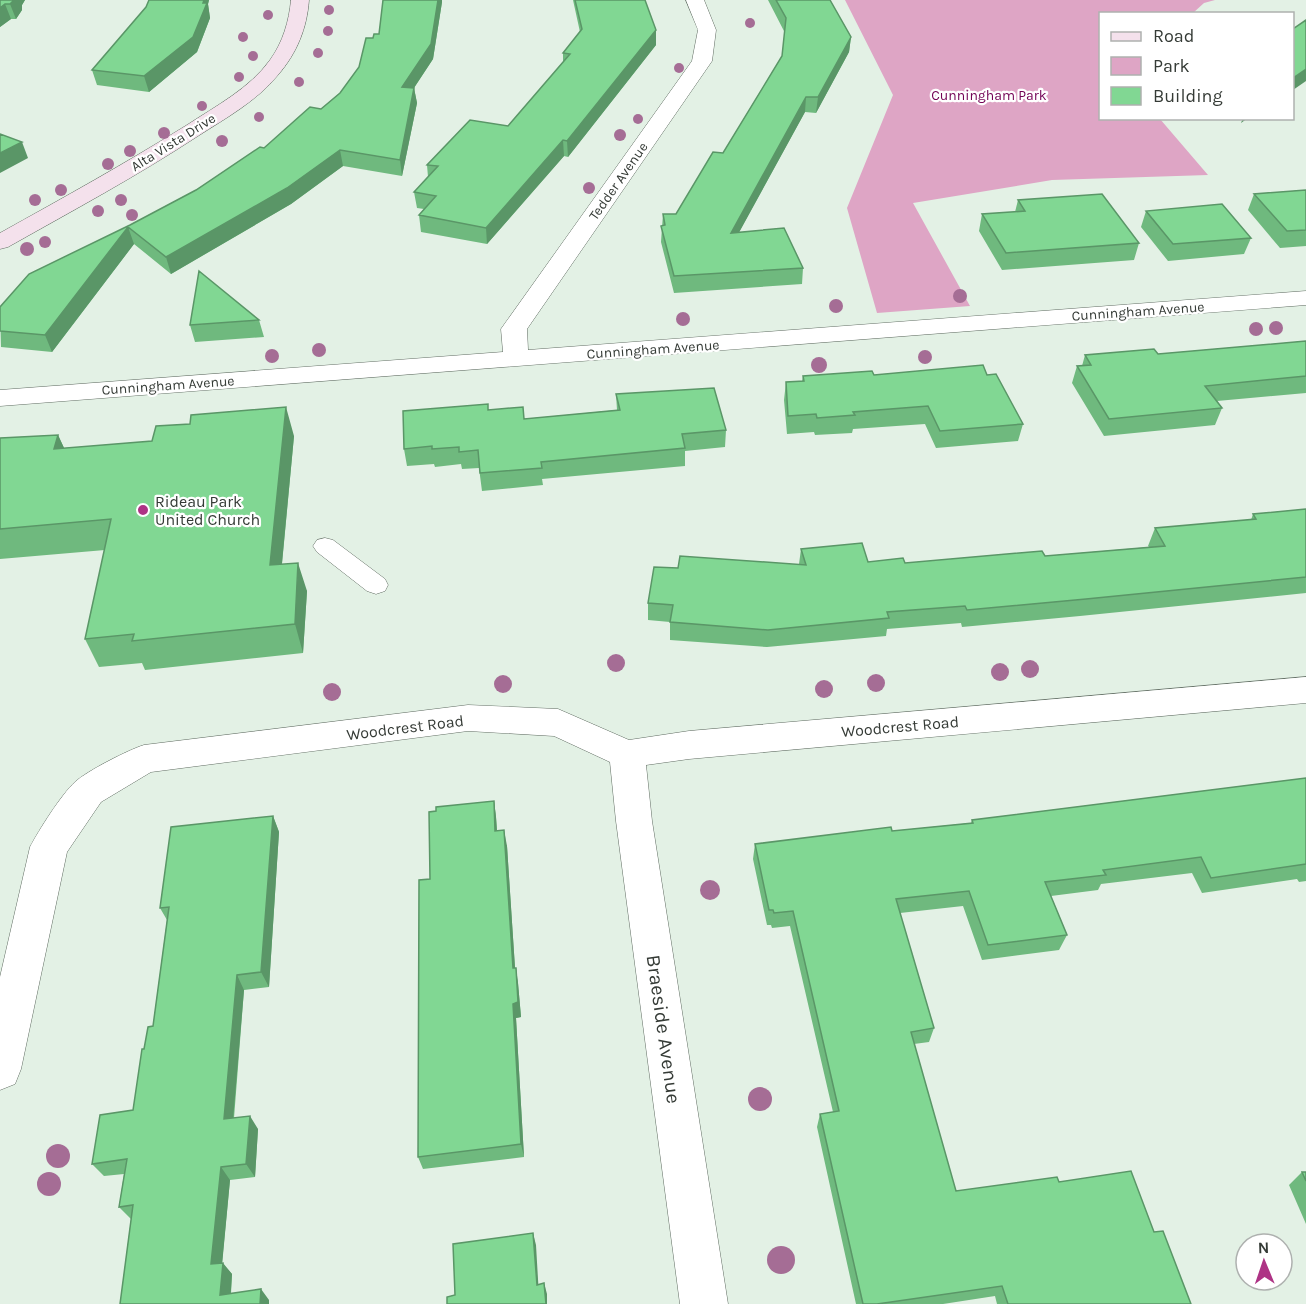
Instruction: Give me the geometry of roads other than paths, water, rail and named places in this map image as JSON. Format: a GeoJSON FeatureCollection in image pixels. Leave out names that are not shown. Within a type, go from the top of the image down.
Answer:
{"type":"FeatureCollection","features":[{"type":"Feature","properties":{"kind":"street","name":"Alta Vista Drive"},"geometry":{"type":"LineString","coordinates":[[0,242],[135,167],[220,113],[264,80],[288,46],[300,15],[300,0]]}},
{"type":"Feature","properties":{"kind":"street","name":"Tedder Avenue"},"geometry":{"type":"LineString","coordinates":[[516,359],[514,329],[702,60],[707,30],[695,0]]}},
{"type":"Feature","properties":{"kind":"street","name":"Cunningham Avenue"},"geometry":{"type":"LineString","coordinates":[[0,398],[1306,298]]}},
{"type":"Feature","properties":{"kind":"street","name":"Woodcrest Road"},"geometry":{"type":"LineString","coordinates":[[0,1069],[49,847],[88,792],[144,759],[468,718],[558,723],[627,754],[689,745],[1306,690]]}},
{"type":"Feature","properties":{"kind":"street","name":"Braeside Avenue"},"geometry":{"type":"LineString","coordinates":[[627,754],[636,832],[704,1304]]}},
{"type":"Feature","properties":{"kind":"lane"},"geometry":{"type":"LineString","coordinates":[[325,546],[376,585]]}},
{"type":"Feature","properties":{"kind":"place","name":"Rideau Park United Church"},"geometry":{"type":"Point","coordinates":[143,510]}},
{"type":"Feature","properties":{"kind":"park label","name":"Cunningham Park"},"geometry":{"type":"Point","coordinates":[989,95]}}]}
